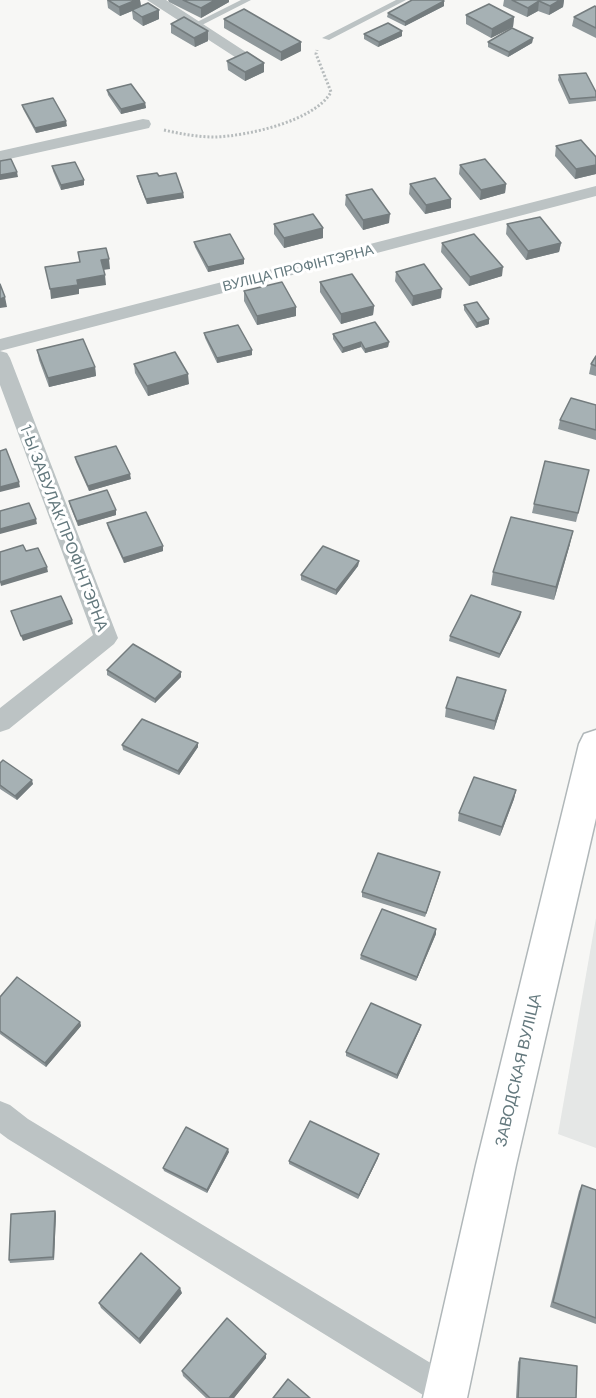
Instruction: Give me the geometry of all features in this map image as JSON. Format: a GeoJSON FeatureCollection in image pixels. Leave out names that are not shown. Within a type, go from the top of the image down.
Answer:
{"type":"FeatureCollection","features":[{"type":"Feature","properties":{"kind":"main road","name":"ЗАВОДСКАЯ ВУЛІЦА"},"geometry":{"type":"LineString","coordinates":[[443,1395],[495,1165],[596,744]]}},
{"type":"Feature","properties":{"kind":"street"},"geometry":{"type":"LineString","coordinates":[[155,0],[241,54]]}},
{"type":"Feature","properties":{"kind":"street"},"geometry":{"type":"LineString","coordinates":[[0,156],[143,124]]}},
{"type":"Feature","properties":{"kind":"street","name":"ВУЛІЦА ПРОФІНТЭРНА"},"geometry":{"type":"LineString","coordinates":[[0,345],[596,191]]}},
{"type":"Feature","properties":{"kind":"street","name":"1-Ы ЗАВУЛАК ПРОФІНТЭРНА"},"geometry":{"type":"LineString","coordinates":[[0,358],[106,638],[0,722]]}},
{"type":"Feature","properties":{"kind":"street"},"geometry":{"type":"LineString","coordinates":[[6,1129],[443,1395]]}},
{"type":"Feature","properties":{"kind":"lane"},"geometry":{"type":"LineString","coordinates":[[195,25],[247,0]]}},
{"type":"Feature","properties":{"kind":"lane"},"geometry":{"type":"LineString","coordinates":[[326,38],[402,0]]}},
{"type":"Feature","properties":{"kind":"path"},"geometry":{"type":"LineString","coordinates":[[143,124],[193,135],[231,137],[258,132],[311,111],[327,101],[331,92],[316,54],[318,45],[326,38]]}},
{"type":"Feature","properties":{"kind":"shaded area"},"geometry":{"type":"Polygon","coordinates":[[[596,918],[596,1148],[558,1134],[596,918]]]}},
{"type":"Feature","properties":{"kind":"building"},"geometry":{"type":"Polygon","coordinates":[[[108,0],[136,0],[119,7],[108,0]]]}},
{"type":"Feature","properties":{"kind":"building"},"geometry":{"type":"Polygon","coordinates":[[[183,0],[215,0],[201,8],[183,0]]]}},
{"type":"Feature","properties":{"kind":"building"},"geometry":{"type":"Polygon","coordinates":[[[412,0],[444,1],[405,22],[388,13],[412,0]]]}},
{"type":"Feature","properties":{"kind":"building"},"geometry":{"type":"Polygon","coordinates":[[[512,0],[560,0],[550,6],[539,1],[528,8],[512,0]]]}},
{"type":"Feature","properties":{"kind":"building"},"geometry":{"type":"Polygon","coordinates":[[[148,3],[159,10],[142,17],[132,10],[148,3]]]}},
{"type":"Feature","properties":{"kind":"building"},"geometry":{"type":"Polygon","coordinates":[[[489,4],[514,17],[492,29],[466,15],[489,4]]]}},
{"type":"Feature","properties":{"kind":"building"},"geometry":{"type":"Polygon","coordinates":[[[595,6],[596,28],[574,17],[595,6]]]}},
{"type":"Feature","properties":{"kind":"building"},"geometry":{"type":"Polygon","coordinates":[[[244,9],[301,42],[281,52],[224,19],[244,9]]]}},
{"type":"Feature","properties":{"kind":"building"},"geometry":{"type":"Polygon","coordinates":[[[184,17],[208,31],[194,38],[171,24],[184,17]]]}},
{"type":"Feature","properties":{"kind":"building"},"geometry":{"type":"Polygon","coordinates":[[[388,23],[402,31],[379,42],[364,34],[388,23]]]}},
{"type":"Feature","properties":{"kind":"building"},"geometry":{"type":"Polygon","coordinates":[[[512,28],[533,38],[509,52],[488,42],[512,28]]]}},
{"type":"Feature","properties":{"kind":"building"},"geometry":{"type":"Polygon","coordinates":[[[247,52],[264,63],[245,72],[227,61],[247,52]]]}},
{"type":"Feature","properties":{"kind":"building"},"geometry":{"type":"Polygon","coordinates":[[[586,73],[596,92],[596,97],[570,99],[559,75],[586,73]]]}},
{"type":"Feature","properties":{"kind":"building"},"geometry":{"type":"Polygon","coordinates":[[[131,84],[145,103],[121,109],[107,90],[131,84]]]}},
{"type":"Feature","properties":{"kind":"building"},"geometry":{"type":"Polygon","coordinates":[[[53,98],[66,121],[35,128],[22,105],[53,98]]]}},
{"type":"Feature","properties":{"kind":"building"},"geometry":{"type":"Polygon","coordinates":[[[581,140],[596,157],[596,165],[576,169],[556,146],[581,140]]]}},
{"type":"Feature","properties":{"kind":"building"},"geometry":{"type":"Polygon","coordinates":[[[11,159],[17,172],[0,175],[0,161],[11,159]]]}},
{"type":"Feature","properties":{"kind":"building"},"geometry":{"type":"Polygon","coordinates":[[[485,159],[506,184],[481,190],[460,165],[485,159]]]}},
{"type":"Feature","properties":{"kind":"building"},"geometry":{"type":"Polygon","coordinates":[[[75,162],[84,180],[61,185],[52,166],[75,162]]]}},
{"type":"Feature","properties":{"kind":"building"},"geometry":{"type":"Polygon","coordinates":[[[157,173],[159,176],[176,173],[183,193],[146,199],[137,176],[157,173]]]}},
{"type":"Feature","properties":{"kind":"building"},"geometry":{"type":"Polygon","coordinates":[[[435,178],[451,199],[426,205],[410,184],[435,178]]]}},
{"type":"Feature","properties":{"kind":"building"},"geometry":{"type":"Polygon","coordinates":[[[372,189],[390,214],[363,220],[346,195],[372,189]]]}},
{"type":"Feature","properties":{"kind":"building"},"geometry":{"type":"Polygon","coordinates":[[[313,214],[323,228],[284,238],[274,224],[313,214]]]}},
{"type":"Feature","properties":{"kind":"building"},"geometry":{"type":"Polygon","coordinates":[[[540,217],[561,243],[528,251],[507,224],[540,217]]]}},
{"type":"Feature","properties":{"kind":"building"},"geometry":{"type":"Polygon","coordinates":[[[230,234],[244,259],[208,267],[194,242],[230,234]]]}},
{"type":"Feature","properties":{"kind":"building"},"geometry":{"type":"Polygon","coordinates":[[[474,234],[503,267],[470,277],[442,243],[474,234]]]}},
{"type":"Feature","properties":{"kind":"building"},"geometry":{"type":"Polygon","coordinates":[[[106,248],[109,259],[101,260],[105,275],[77,280],[78,285],[50,289],[45,267],[80,262],[78,252],[106,248]]]}},
{"type":"Feature","properties":{"kind":"building"},"geometry":{"type":"Polygon","coordinates":[[[424,264],[442,289],[413,296],[396,272],[424,264]]]}},
{"type":"Feature","properties":{"kind":"building"},"geometry":{"type":"Polygon","coordinates":[[[352,274],[374,306],[341,314],[320,282],[352,274]]]}},
{"type":"Feature","properties":{"kind":"building"},"geometry":{"type":"Polygon","coordinates":[[[282,282],[296,307],[257,316],[244,291],[282,282]]]}},
{"type":"Feature","properties":{"kind":"building"},"geometry":{"type":"Polygon","coordinates":[[[0,284],[5,297],[0,299],[0,284]]]}},
{"type":"Feature","properties":{"kind":"building"},"geometry":{"type":"Polygon","coordinates":[[[477,302],[489,319],[477,323],[464,305],[477,302]]]}},
{"type":"Feature","properties":{"kind":"building"},"geometry":{"type":"Polygon","coordinates":[[[375,322],[389,342],[365,349],[361,342],[343,348],[333,334],[375,322]]]}},
{"type":"Feature","properties":{"kind":"building"},"geometry":{"type":"Polygon","coordinates":[[[238,325],[252,350],[217,358],[204,333],[238,325]]]}},
{"type":"Feature","properties":{"kind":"building"},"geometry":{"type":"Polygon","coordinates":[[[83,339],[95,367],[48,378],[37,350],[83,339]]]}},
{"type":"Feature","properties":{"kind":"building"},"geometry":{"type":"Polygon","coordinates":[[[175,352],[188,374],[147,386],[134,364],[175,352]]]}},
{"type":"Feature","properties":{"kind":"building"},"geometry":{"type":"Polygon","coordinates":[[[596,356],[596,366],[591,364],[596,356]]]}},
{"type":"Feature","properties":{"kind":"building"},"geometry":{"type":"Polygon","coordinates":[[[571,398],[596,405],[596,430],[560,420],[571,398]]]}},
{"type":"Feature","properties":{"kind":"building"},"geometry":{"type":"Polygon","coordinates":[[[116,446],[130,474],[88,486],[75,457],[116,446]]]}},
{"type":"Feature","properties":{"kind":"building"},"geometry":{"type":"Polygon","coordinates":[[[6,449],[19,482],[0,487],[0,451],[6,449]]]}},
{"type":"Feature","properties":{"kind":"building"},"geometry":{"type":"Polygon","coordinates":[[[545,461],[589,470],[578,513],[534,504],[545,461]]]}},
{"type":"Feature","properties":{"kind":"building"},"geometry":{"type":"Polygon","coordinates":[[[107,490],[116,510],[77,521],[69,501],[107,490]]]}},
{"type":"Feature","properties":{"kind":"building"},"geometry":{"type":"Polygon","coordinates":[[[29,503],[36,519],[0,529],[0,511],[29,503]]]}},
{"type":"Feature","properties":{"kind":"building"},"geometry":{"type":"Polygon","coordinates":[[[146,512],[163,546],[123,558],[107,523],[146,512]]]}},
{"type":"Feature","properties":{"kind":"building"},"geometry":{"type":"Polygon","coordinates":[[[511,517],[573,531],[556,587],[493,572],[511,517]]]}},
{"type":"Feature","properties":{"kind":"building"},"geometry":{"type":"Polygon","coordinates":[[[23,545],[26,551],[38,548],[47,567],[0,582],[0,552],[23,545]]]}},
{"type":"Feature","properties":{"kind":"building"},"geometry":{"type":"Polygon","coordinates":[[[323,546],[359,561],[336,590],[301,575],[323,546]]]}},
{"type":"Feature","properties":{"kind":"building"},"geometry":{"type":"Polygon","coordinates":[[[471,595],[521,612],[500,654],[450,636],[471,595]]]}},
{"type":"Feature","properties":{"kind":"building"},"geometry":{"type":"Polygon","coordinates":[[[61,596],[72,620],[21,636],[11,611],[61,596]]]}},
{"type":"Feature","properties":{"kind":"building"},"geometry":{"type":"Polygon","coordinates":[[[133,644],[181,672],[155,699],[107,670],[133,644]]]}},
{"type":"Feature","properties":{"kind":"building"},"geometry":{"type":"Polygon","coordinates":[[[457,677],[506,690],[495,721],[446,708],[457,677]]]}},
{"type":"Feature","properties":{"kind":"building"},"geometry":{"type":"Polygon","coordinates":[[[142,719],[198,743],[178,771],[122,745],[142,719]]]}},
{"type":"Feature","properties":{"kind":"building"},"geometry":{"type":"Polygon","coordinates":[[[3,760],[32,780],[15,796],[0,785],[0,763],[3,760]]]}},
{"type":"Feature","properties":{"kind":"building"},"geometry":{"type":"Polygon","coordinates":[[[474,777],[516,790],[502,827],[459,813],[474,777]]]}},
{"type":"Feature","properties":{"kind":"building"},"geometry":{"type":"Polygon","coordinates":[[[378,853],[440,872],[426,913],[362,892],[378,853]]]}},
{"type":"Feature","properties":{"kind":"building"},"geometry":{"type":"Polygon","coordinates":[[[382,909],[436,929],[417,977],[361,955],[382,909]]]}},
{"type":"Feature","properties":{"kind":"building"},"geometry":{"type":"Polygon","coordinates":[[[17,977],[80,1022],[45,1063],[0,1031],[0,997],[17,977]]]}},
{"type":"Feature","properties":{"kind":"building"},"geometry":{"type":"Polygon","coordinates":[[[371,1003],[421,1025],[397,1075],[346,1052],[371,1003]]]}},
{"type":"Feature","properties":{"kind":"building"},"geometry":{"type":"Polygon","coordinates":[[[310,1121],[379,1154],[359,1195],[289,1161],[310,1121]]]}},
{"type":"Feature","properties":{"kind":"building"},"geometry":{"type":"Polygon","coordinates":[[[186,1127],[228,1149],[207,1190],[163,1168],[186,1127]]]}},
{"type":"Feature","properties":{"kind":"building"},"geometry":{"type":"Polygon","coordinates":[[[582,1185],[596,1190],[596,1318],[553,1302],[582,1185]]]}},
{"type":"Feature","properties":{"kind":"building"},"geometry":{"type":"Polygon","coordinates":[[[55,1211],[53,1257],[9,1260],[11,1214],[55,1211]]]}},
{"type":"Feature","properties":{"kind":"building"},"geometry":{"type":"Polygon","coordinates":[[[141,1253],[180,1288],[139,1339],[99,1303],[141,1253]]]}},
{"type":"Feature","properties":{"kind":"building"},"geometry":{"type":"Polygon","coordinates":[[[227,1318],[266,1354],[229,1398],[210,1398],[182,1371],[227,1318]]]}},
{"type":"Feature","properties":{"kind":"building"},"geometry":{"type":"Polygon","coordinates":[[[520,1358],[577,1366],[576,1398],[518,1398],[520,1358]]]}},
{"type":"Feature","properties":{"kind":"building"},"geometry":{"type":"Polygon","coordinates":[[[288,1379],[310,1398],[273,1398],[288,1379]]]}}]}
